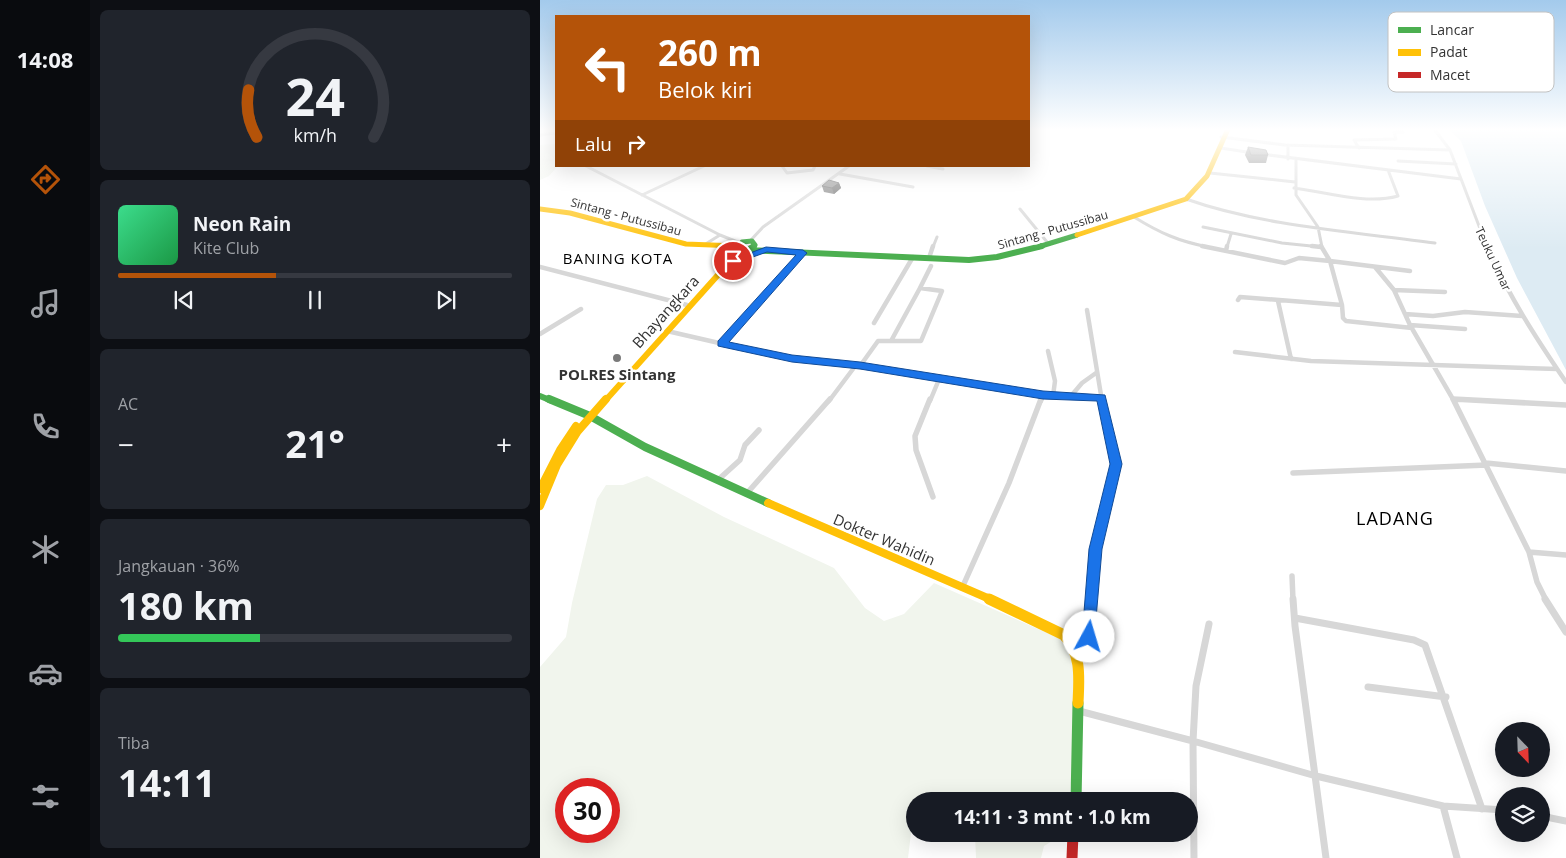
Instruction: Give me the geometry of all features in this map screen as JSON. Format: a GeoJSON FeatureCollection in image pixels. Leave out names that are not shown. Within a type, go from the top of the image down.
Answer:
{"type":"FeatureCollection","features":[{"type":"Feature","properties":{"kind":"main road","name":"Sintang - Putussibau"},"geometry":{"type":"LineString","coordinates":[[744,246],[803,253],[975,260],[1006,257],[1178,200],[1191,193],[1208,169]]}},
{"type":"Feature","properties":{"kind":"main road","name":"Sintang - Putussibau"},"geometry":{"type":"LineString","coordinates":[[540,209],[570,214],[670,241],[703,246],[994,256],[1014,253],[1134,217],[1186,199],[1198,191],[1212,169]]}},
{"type":"Feature","properties":{"kind":"main road","name":"Bhayangkara"},"geometry":{"type":"LineString","coordinates":[[588,416],[686,305],[744,246]]}},
{"type":"Feature","properties":{"kind":"main road"},"geometry":{"type":"LineString","coordinates":[[723,247],[727,251],[727,262],[766,250]]}},
{"type":"Feature","properties":{"kind":"main road","name":"Bhayangkara"},"geometry":{"type":"LineString","coordinates":[[588,416],[667,331],[727,262]]}},
{"type":"Feature","properties":{"kind":"main road","name":"Dokter Wahidin"},"geometry":{"type":"LineString","coordinates":[[540,396],[588,416],[645,447],[748,492],[823,528],[1008,607],[1064,635],[1072,643],[1076,654]]}},
{"type":"Feature","properties":{"kind":"main road"},"geometry":{"type":"LineString","coordinates":[[540,489],[543,476],[564,442],[588,416]]}},
{"type":"Feature","properties":{"kind":"main road"},"geometry":{"type":"LineString","coordinates":[[540,506],[560,459],[588,416]]}},
{"type":"Feature","properties":{"kind":"main road"},"geometry":{"type":"LineString","coordinates":[[1076,654],[1079,711],[1076,792]]}},
{"type":"Feature","properties":{"kind":"main road"},"geometry":{"type":"LineString","coordinates":[[1072,858],[1073,842]]}},
{"type":"Feature","properties":{"kind":"street"},"geometry":{"type":"LineString","coordinates":[[592,169],[744,246],[763,227],[846,169]]}},
{"type":"Feature","properties":{"kind":"street"},"geometry":{"type":"LineString","coordinates":[[642,195],[698,169]]}},
{"type":"Feature","properties":{"kind":"street"},"geometry":{"type":"LineString","coordinates":[[784,169],[788,173],[814,169]]}},
{"type":"Feature","properties":{"kind":"street"},"geometry":{"type":"LineString","coordinates":[[1296,169],[1294,188],[1303,209],[1318,227],[1321,247],[1330,261],[1342,305],[1344,320],[1465,329]]}},
{"type":"Feature","properties":{"kind":"street"},"geometry":{"type":"LineString","coordinates":[[1379,169],[1460,179]]}},
{"type":"Feature","properties":{"kind":"street","name":"Teuku Umar"},"geometry":{"type":"LineString","coordinates":[[1457,169],[1501,278],[1522,316],[1566,382]]}},
{"type":"Feature","properties":{"kind":"street"},"geometry":{"type":"LineString","coordinates":[[1294,188],[1347,195],[1395,198],[1398,196],[1388,170]]}},
{"type":"Feature","properties":{"kind":"street"},"geometry":{"type":"LineString","coordinates":[[840,174],[913,187]]}},
{"type":"Feature","properties":{"kind":"street"},"geometry":{"type":"LineString","coordinates":[[1210,174],[1295,182]]}},
{"type":"Feature","properties":{"kind":"street"},"geometry":{"type":"LineString","coordinates":[[1186,199],[1236,214],[1435,243]]}},
{"type":"Feature","properties":{"kind":"street"},"geometry":{"type":"LineString","coordinates":[[1020,209],[1047,242]]}},
{"type":"Feature","properties":{"kind":"street"},"geometry":{"type":"LineString","coordinates":[[1134,217],[1171,239],[1285,264],[1299,258],[1410,271]]}},
{"type":"Feature","properties":{"kind":"street"},"geometry":{"type":"LineString","coordinates":[[1203,227],[1231,234],[1321,247]]}},
{"type":"Feature","properties":{"kind":"street"},"geometry":{"type":"LineString","coordinates":[[1226,251],[1231,234]]}},
{"type":"Feature","properties":{"kind":"street"},"geometry":{"type":"LineString","coordinates":[[703,246],[720,235]]}},
{"type":"Feature","properties":{"kind":"street"},"geometry":{"type":"LineString","coordinates":[[930,255],[937,237]]}},
{"type":"Feature","properties":{"kind":"street"},"geometry":{"type":"LineString","coordinates":[[721,344],[803,253]]}},
{"type":"Feature","properties":{"kind":"street"},"geometry":{"type":"LineString","coordinates":[[874,323],[913,257]]}},
{"type":"Feature","properties":{"kind":"street"},"geometry":{"type":"LineString","coordinates":[[891,341],[931,266]]}},
{"type":"Feature","properties":{"kind":"street"},"geometry":{"type":"LineString","coordinates":[[1375,267],[1388,280],[1394,290],[1411,326],[1487,464],[1529,552],[1537,582],[1550,609],[1566,632]]}},
{"type":"Feature","properties":{"kind":"street"},"geometry":{"type":"LineString","coordinates":[[540,268],[612,284],[686,305]]}},
{"type":"Feature","properties":{"kind":"street"},"geometry":{"type":"LineString","coordinates":[[748,492],[816,417],[878,340],[917,342],[923,337],[942,292],[920,288]]}},
{"type":"Feature","properties":{"kind":"street"},"geometry":{"type":"LineString","coordinates":[[1394,290],[1445,292]]}},
{"type":"Feature","properties":{"kind":"street"},"geometry":{"type":"LineString","coordinates":[[1238,300],[1240,297],[1342,305]]}},
{"type":"Feature","properties":{"kind":"street"},"geometry":{"type":"LineString","coordinates":[[1278,301],[1291,359]]}},
{"type":"Feature","properties":{"kind":"street"},"geometry":{"type":"LineString","coordinates":[[540,334],[581,309]]}},
{"type":"Feature","properties":{"kind":"street"},"geometry":{"type":"LineString","coordinates":[[1076,654],[1084,645],[1090,632],[1095,549],[1116,464],[1096,373],[1087,310]]}},
{"type":"Feature","properties":{"kind":"street"},"geometry":{"type":"LineString","coordinates":[[1405,314],[1434,316],[1465,312],[1522,316]]}},
{"type":"Feature","properties":{"kind":"street"},"geometry":{"type":"LineString","coordinates":[[667,331],[792,359],[858,365],[1043,395],[1101,397]]}},
{"type":"Feature","properties":{"kind":"street"},"geometry":{"type":"LineString","coordinates":[[1048,350],[1055,381],[1054,396]]}},
{"type":"Feature","properties":{"kind":"street"},"geometry":{"type":"LineString","coordinates":[[1235,352],[1291,359],[1557,370]]}},
{"type":"Feature","properties":{"kind":"street"},"geometry":{"type":"LineString","coordinates":[[1071,396],[1082,383],[1096,373]]}},
{"type":"Feature","properties":{"kind":"street"},"geometry":{"type":"LineString","coordinates":[[933,497],[916,450],[915,436],[940,377]]}},
{"type":"Feature","properties":{"kind":"street"},"geometry":{"type":"LineString","coordinates":[[962,588],[1009,483],[1043,395]]}},
{"type":"Feature","properties":{"kind":"street"},"geometry":{"type":"LineString","coordinates":[[1454,401],[1566,405]]}},
{"type":"Feature","properties":{"kind":"street"},"geometry":{"type":"LineString","coordinates":[[719,479],[739,462],[745,452],[745,445],[759,430]]}},
{"type":"Feature","properties":{"kind":"street"},"geometry":{"type":"LineString","coordinates":[[1293,473],[1487,464],[1566,471]]}},
{"type":"Feature","properties":{"kind":"street"},"geometry":{"type":"LineString","coordinates":[[1529,552],[1566,555]]}},
{"type":"Feature","properties":{"kind":"street"},"geometry":{"type":"LineString","coordinates":[[1292,576],[1295,618],[1326,858]]}},
{"type":"Feature","properties":{"kind":"street"},"geometry":{"type":"LineString","coordinates":[[1295,618],[1421,642],[1430,655],[1446,697],[1482,809]]}},
{"type":"Feature","properties":{"kind":"street"},"geometry":{"type":"LineString","coordinates":[[1194,858],[1193,741],[1196,686],[1209,624]]}},
{"type":"Feature","properties":{"kind":"street"},"geometry":{"type":"LineString","coordinates":[[1368,687],[1446,697]]}},
{"type":"Feature","properties":{"kind":"street"},"geometry":{"type":"LineString","coordinates":[[1079,711],[1316,776],[1443,806],[1495,810]]}},
{"type":"Feature","properties":{"kind":"street"},"geometry":{"type":"LineString","coordinates":[[1443,806],[1456,858]]}},
{"type":"Feature","properties":{"kind":"street"},"geometry":{"type":"LineString","coordinates":[[1550,818],[1566,821]]}},
{"type":"Feature","properties":{"kind":"shaded area"},"geometry":{"type":"Polygon","coordinates":[[[540,169],[555,169],[549,176],[540,180],[540,169]]]}},
{"type":"Feature","properties":{"kind":"shaded area"},"geometry":{"type":"Polygon","coordinates":[[[1471,169],[1566,169],[1566,370],[1517,278],[1485,206],[1471,169]]]}},
{"type":"Feature","properties":{"kind":"shaded area"},"geometry":{"type":"Polygon","coordinates":[[[647,476],[724,517],[834,568],[865,608],[884,621],[904,614],[934,583],[1061,639],[1076,664],[1073,763],[1070,792],[906,792],[906,842],[910,842],[908,858],[540,858],[540,667],[566,637],[572,603],[597,499],[606,485],[623,485],[647,476]]]}},
{"type":"Feature","properties":{"kind":"shaded area"},"geometry":{"type":"Polygon","coordinates":[[[975,842],[1051,842],[1044,846],[1041,858],[976,858],[975,842]]]}},
{"type":"Feature","properties":{"kind":"building"},"geometry":{"type":"Polygon","coordinates":[[[829,180],[839,183],[832,188],[822,186],[829,180]]]}},
{"type":"Feature","properties":{"kind":"traffic: fast"},"geometry":{"type":"LineString","coordinates":[[748,250],[969,260],[1037,248],[1077,235]]}},
{"type":"Feature","properties":{"kind":"traffic: fast"},"geometry":{"type":"LineString","coordinates":[[752,241],[755,245],[751,248],[747,250],[737,249],[742,242],[752,241]]}},
{"type":"Feature","properties":{"kind":"traffic: fast"},"geometry":{"type":"LineString","coordinates":[[726,266],[754,253]]}},
{"type":"Feature","properties":{"kind":"traffic: fast"},"geometry":{"type":"LineString","coordinates":[[540,396],[590,416],[645,447],[768,503]]}},
{"type":"Feature","properties":{"kind":"traffic: fast"},"geometry":{"type":"LineString","coordinates":[[1076,792],[1078,703]]}},
{"type":"Feature","properties":{"kind":"traffic: slow"},"geometry":{"type":"LineString","coordinates":[[1077,235],[1186,199],[1201,184],[1210,169]]}},
{"type":"Feature","properties":{"kind":"traffic: slow"},"geometry":{"type":"LineString","coordinates":[[540,209],[570,213],[686,244],[737,246]]}},
{"type":"Feature","properties":{"kind":"traffic: slow"},"geometry":{"type":"LineString","coordinates":[[540,506],[557,465],[578,431],[726,266],[744,251]]}},
{"type":"Feature","properties":{"kind":"traffic: slow"},"geometry":{"type":"LineString","coordinates":[[540,489],[560,450],[576,426]]}},
{"type":"Feature","properties":{"kind":"traffic: slow"},"geometry":{"type":"LineString","coordinates":[[768,503],[1008,607],[1064,635],[1072,643],[1079,671],[1078,703]]}},
{"type":"Feature","properties":{"kind":"traffic: jam"},"geometry":{"type":"LineString","coordinates":[[1072,858],[1073,842]]}},
{"type":"Feature","properties":{"kind":"place","name":"POLRES Sintang"},"geometry":{"type":"Point","coordinates":[617,358]}},
{"type":"Feature","properties":{"kind":"district","name":"BANING KOTA"},"geometry":{"type":"Point","coordinates":[618,259]}},
{"type":"Feature","properties":{"kind":"district","name":"LADANG"},"geometry":{"type":"Point","coordinates":[1395,519]}},
{"type":"Feature","properties":{"kind":"route"},"geometry":{"type":"LineString","coordinates":[[733,261],[766,250],[803,253],[721,344],[792,359],[836,362],[1043,395],[1101,397],[1116,464],[1095,549],[1089,637]]}}]}
